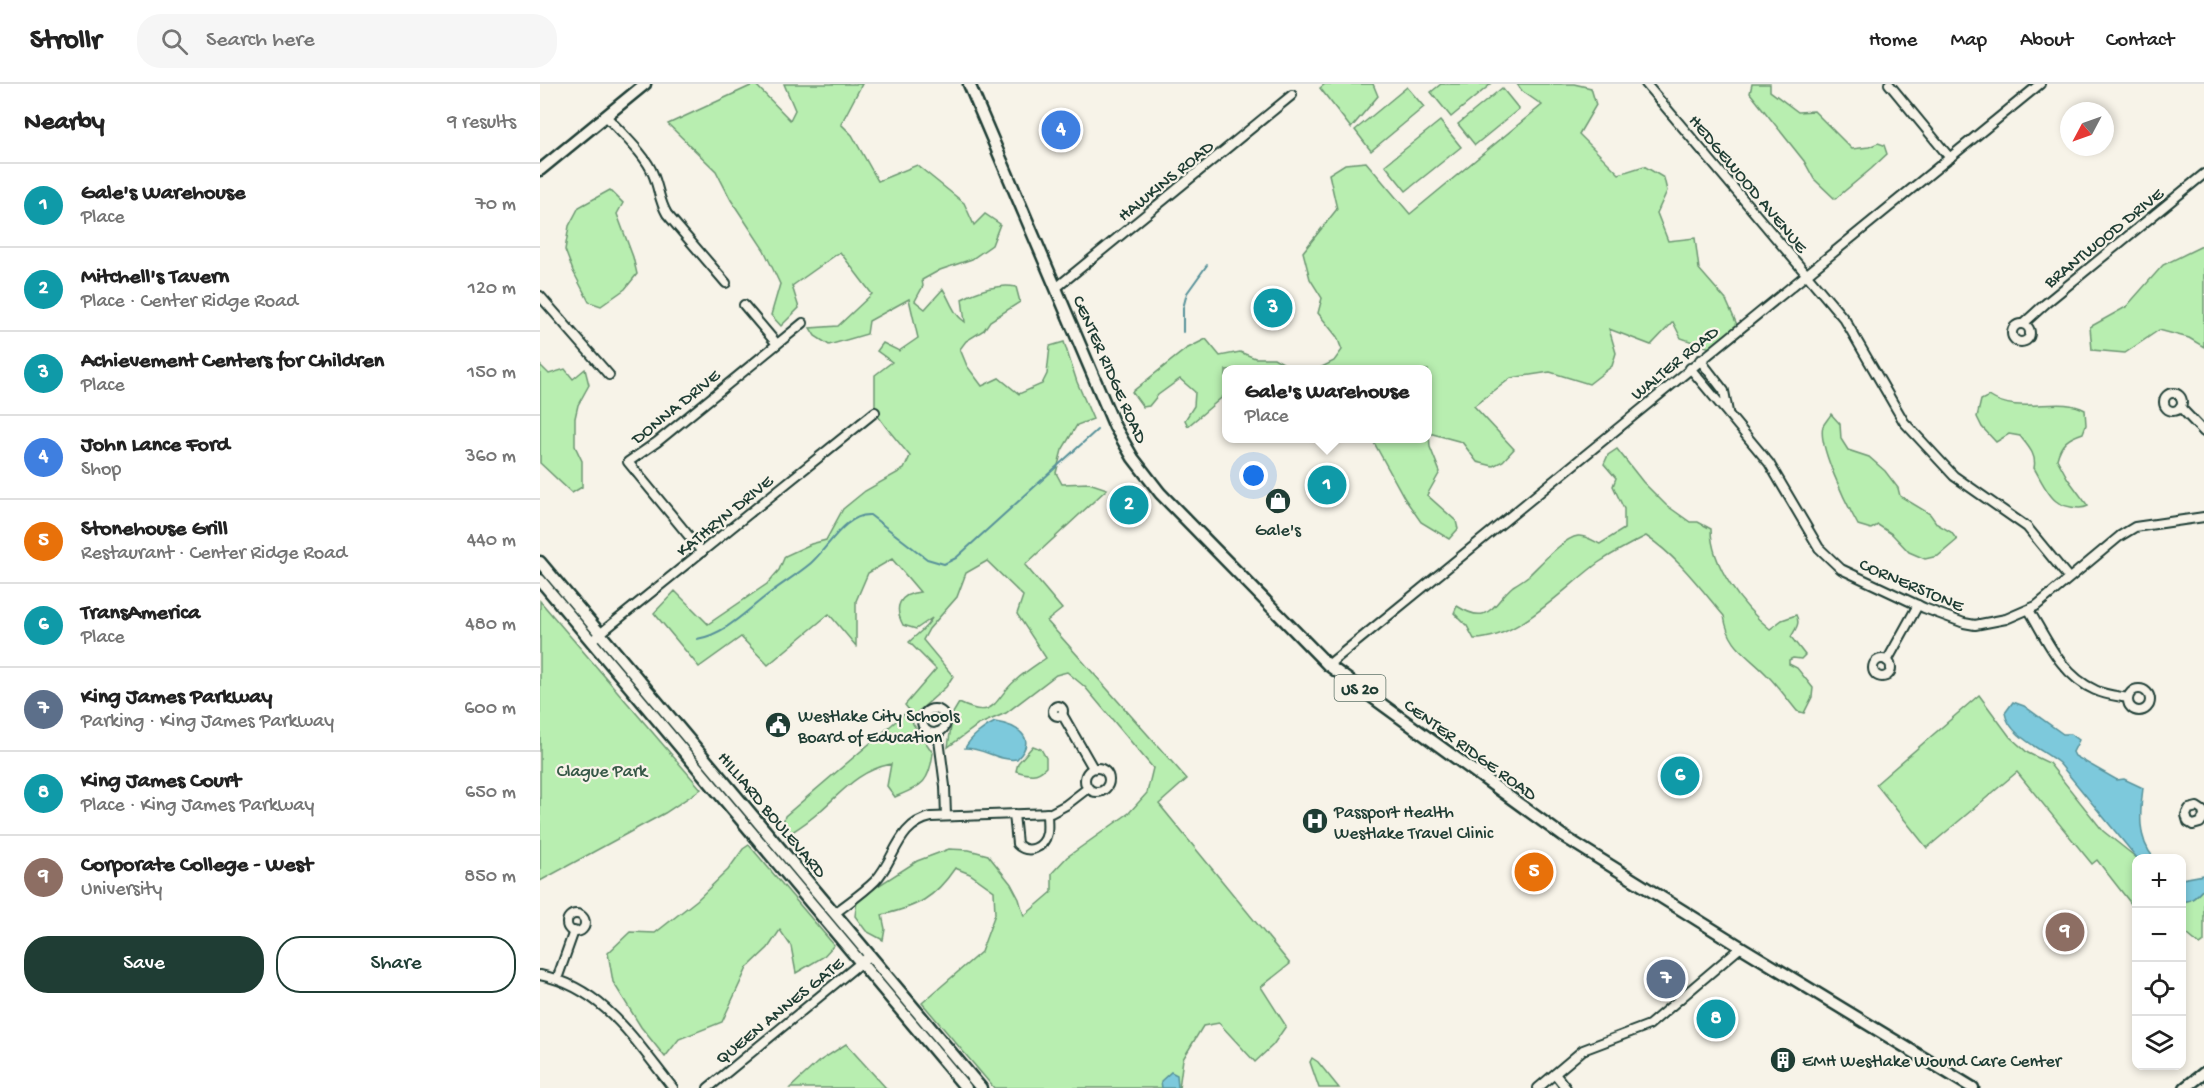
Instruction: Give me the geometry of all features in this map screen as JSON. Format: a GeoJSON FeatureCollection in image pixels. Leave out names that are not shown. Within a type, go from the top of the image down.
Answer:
{"type":"FeatureCollection","features":[{"type":"Feature","properties":{"kind":"main road"},"geometry":{"type":"LineString","coordinates":[[540,170],[645,84]]}},
{"type":"Feature","properties":{"kind":"main road","name":"CENTER RIDGE ROAD"},"geometry":{"type":"LineString","coordinates":[[969,84],[1115,427],[1138,465],[1160,493],[1328,665],[1563,836],[1973,1088]]}},
{"type":"Feature","properties":{"kind":"main road","name":"HILLIARD BOULEVARD"},"geometry":{"type":"LineString","coordinates":[[540,562],[596,637],[865,959],[966,1088]]}},
{"type":"Feature","properties":{"kind":"main road","name":"HILLIARD BOULEVARD"},"geometry":{"type":"LineString","coordinates":[[540,580],[596,637],[835,913],[865,959],[981,1088]]}},
{"type":"Feature","properties":{"kind":"main road"},"geometry":{"type":"LineString","coordinates":[[2185,1088],[2204,1073]]}},
{"type":"Feature","properties":{"kind":"street","name":"HEDGEWOOD AVENUE"},"geometry":{"type":"LineString","coordinates":[[1646,84],[1845,320],[1904,422],[1954,476],[2026,527],[2068,578]]}},
{"type":"Feature","properties":{"kind":"street"},"geometry":{"type":"LineString","coordinates":[[1889,84],[1950,158]]}},
{"type":"Feature","properties":{"kind":"street","name":"WALTER ROAD"},"geometry":{"type":"LineString","coordinates":[[1328,665],[2040,84]]}},
{"type":"Feature","properties":{"kind":"street","name":"HAWKINS ROAD"},"geometry":{"type":"LineString","coordinates":[[1056,288],[1292,95]]}},
{"type":"Feature","properties":{"kind":"street"},"geometry":{"type":"LineString","coordinates":[[606,116],[653,173],[660,202],[667,214],[726,283]]}},
{"type":"Feature","properties":{"kind":"street","name":"BRANTWOOD DRIVE"},"geometry":{"type":"LineString","coordinates":[[2023,324],[2045,303],[2204,174]]}},
{"type":"Feature","properties":{"kind":"street"},"geometry":{"type":"LineString","coordinates":[[540,296],[609,375]]}},
{"type":"Feature","properties":{"kind":"street"},"geometry":{"type":"LineString","coordinates":[[744,305],[777,344]]}},
{"type":"Feature","properties":{"kind":"street","name":"DONNA DRIVE"},"geometry":{"type":"LineString","coordinates":[[702,552],[628,462],[657,442],[803,323]]}},
{"type":"Feature","properties":{"kind":"street","name":"CORNERSTONE"},"geometry":{"type":"LineString","coordinates":[[1700,360],[1724,391],[1728,414]]}},
{"type":"Feature","properties":{"kind":"street","name":"CORNERSTONE"},"geometry":{"type":"LineString","coordinates":[[1690,368],[1769,463],[1826,557],[1841,569],[1918,605],[1964,623],[1975,625],[1994,622],[2029,610],[2120,536],[2135,527],[2204,517]]}},
{"type":"Feature","properties":{"kind":"street"},"geometry":{"type":"LineString","coordinates":[[2180,407],[2204,432]]}},
{"type":"Feature","properties":{"kind":"street","name":"KATHRYN DRIVE"},"geometry":{"type":"LineString","coordinates":[[596,637],[875,412]]}},
{"type":"Feature","properties":{"kind":"street"},"geometry":{"type":"LineString","coordinates":[[1887,661],[1918,605]]}},
{"type":"Feature","properties":{"kind":"street"},"geometry":{"type":"LineString","coordinates":[[2029,610],[2069,674],[2080,683],[2097,691],[2127,698]]}},
{"type":"Feature","properties":{"kind":"street"},"geometry":{"type":"LineString","coordinates":[[1062,714],[1093,768]]}},
{"type":"Feature","properties":{"kind":"street"},"geometry":{"type":"LineString","coordinates":[[938,732],[945,786],[946,816]]}},
{"type":"Feature","properties":{"kind":"street"},"geometry":{"type":"LineString","coordinates":[[1093,768],[1107,772],[1110,780],[1104,791],[1094,792],[1088,788],[1085,781],[1087,772],[1093,768]]}},
{"type":"Feature","properties":{"kind":"street"},"geometry":{"type":"LineString","coordinates":[[835,913],[875,880],[905,833],[918,819],[1047,813],[1060,809],[1088,788]]}},
{"type":"Feature","properties":{"kind":"street"},"geometry":{"type":"LineString","coordinates":[[1014,813],[1017,844],[1029,850],[1037,847],[1047,834],[1047,813]]}},
{"type":"Feature","properties":{"kind":"street"},"geometry":{"type":"LineString","coordinates":[[557,979],[574,931]]}},
{"type":"Feature","properties":{"kind":"street"},"geometry":{"type":"LineString","coordinates":[[1538,1088],[1583,1050],[1649,1025],[1741,947]]}},
{"type":"Feature","properties":{"kind":"street","name":"QUEEN ANNES GATE"},"geometry":{"type":"LineString","coordinates":[[708,1088],[865,959]]}},
{"type":"Feature","properties":{"kind":"street"},"geometry":{"type":"LineString","coordinates":[[540,975],[557,979],[584,991],[602,1004],[619,1021],[673,1088]]}},
{"type":"Feature","properties":{"kind":"street"},"geometry":{"type":"LineString","coordinates":[[1555,1074],[1566,1088]]}},
{"type":"Feature","properties":{"kind":"green space"},"geometry":{"type":"Polygon","coordinates":[[[755,84],[790,120],[795,110],[784,84],[862,84],[841,124],[852,135],[878,181],[917,165],[964,203],[974,225],[985,214],[1000,224],[992,245],[972,259],[940,270],[922,280],[923,286],[915,301],[925,309],[943,289],[955,311],[965,322],[962,299],[988,288],[1016,287],[1020,302],[990,321],[984,330],[966,341],[960,349],[967,366],[982,386],[999,378],[1019,394],[1042,384],[1047,374],[1050,346],[1064,342],[1077,382],[1093,419],[1077,425],[1062,450],[1056,473],[1062,484],[1089,483],[1107,489],[1025,565],[1062,609],[1047,621],[1187,779],[1159,804],[1290,964],[1261,987],[1286,1026],[1273,1045],[1255,1062],[1219,1023],[1203,1026],[1183,1059],[1179,1088],[994,1088],[922,1003],[981,952],[995,914],[994,891],[970,874],[955,868],[940,887],[924,900],[882,915],[885,929],[883,940],[866,931],[855,916],[857,901],[870,891],[917,861],[949,849],[969,850],[988,855],[1011,884],[1024,916],[1052,892],[1052,873],[1067,857],[1129,813],[1147,793],[1153,768],[1085,687],[1067,672],[1056,675],[1006,713],[978,725],[948,747],[953,713],[959,703],[971,708],[988,709],[1016,680],[1046,658],[1017,614],[1023,596],[987,561],[966,573],[957,597],[929,629],[923,640],[953,676],[946,687],[911,718],[933,753],[927,777],[918,786],[895,797],[887,786],[891,764],[869,771],[852,782],[813,817],[789,834],[784,826],[785,816],[909,710],[905,705],[936,669],[909,642],[925,628],[932,618],[916,629],[903,625],[900,618],[899,607],[903,598],[920,592],[892,559],[868,573],[856,601],[856,646],[829,614],[768,665],[741,637],[699,667],[654,613],[675,591],[708,624],[767,584],[779,570],[785,556],[826,540],[843,509],[865,491],[904,469],[910,456],[875,412],[875,375],[892,362],[877,351],[883,343],[899,351],[918,338],[909,299],[869,321],[867,334],[829,345],[815,336],[810,328],[838,326],[872,294],[840,252],[792,286],[799,308],[781,326],[771,315],[780,284],[764,250],[731,200],[716,171],[668,124],[755,84]]]}},
{"type":"Feature","properties":{"kind":"green space"},"geometry":{"type":"Polygon","coordinates":[[[1325,84],[1373,84],[1378,96],[1351,128],[1320,88],[1325,84]]]}},
{"type":"Feature","properties":{"kind":"green space"},"geometry":{"type":"Polygon","coordinates":[[[1441,84],[1491,84],[1451,117],[1431,92],[1441,84]]]}},
{"type":"Feature","properties":{"kind":"green space"},"geometry":{"type":"Polygon","coordinates":[[[1517,84],[1574,84],[1591,88],[1596,105],[1579,134],[1619,174],[1644,166],[1664,178],[1667,191],[1657,213],[1668,241],[1695,238],[1699,269],[1726,300],[1738,327],[1710,348],[1681,338],[1673,322],[1651,345],[1609,329],[1616,353],[1612,366],[1589,384],[1550,372],[1511,378],[1474,406],[1514,449],[1503,461],[1493,466],[1477,462],[1462,442],[1432,434],[1432,365],[1326,365],[1334,361],[1342,350],[1337,337],[1318,313],[1322,298],[1310,279],[1303,252],[1337,209],[1329,174],[1345,164],[1366,162],[1410,214],[1542,105],[1522,91],[1517,84]]]}},
{"type":"Feature","properties":{"kind":"green space"},"geometry":{"type":"Polygon","coordinates":[[[1752,84],[1770,84],[1770,91],[1798,112],[1814,111],[1852,149],[1869,147],[1878,143],[1884,145],[1887,154],[1835,199],[1814,179],[1804,161],[1750,93],[1752,84]]]}},
{"type":"Feature","properties":{"kind":"green space"},"geometry":{"type":"Polygon","coordinates":[[[1407,87],[1424,107],[1371,151],[1355,130],[1407,87]]]}},
{"type":"Feature","properties":{"kind":"green space"},"geometry":{"type":"Polygon","coordinates":[[[1502,88],[1519,109],[1475,145],[1458,124],[1502,88]]]}},
{"type":"Feature","properties":{"kind":"green space"},"geometry":{"type":"Polygon","coordinates":[[[1440,121],[1461,147],[1406,191],[1385,165],[1440,121]]]}},
{"type":"Feature","properties":{"kind":"green space"},"geometry":{"type":"Polygon","coordinates":[[[610,190],[623,203],[617,214],[637,274],[625,289],[601,306],[589,302],[565,250],[569,226],[579,207],[610,190]]]}},
{"type":"Feature","properties":{"kind":"green space"},"geometry":{"type":"Polygon","coordinates":[[[2204,245],[2204,347],[2189,338],[2159,330],[2125,353],[2092,350],[2090,327],[2126,307],[2163,265],[2204,245]]]}},
{"type":"Feature","properties":{"kind":"green space"},"geometry":{"type":"Polygon","coordinates":[[[1206,339],[1220,356],[1240,352],[1255,358],[1274,358],[1284,365],[1222,365],[1222,397],[1188,426],[1185,420],[1194,406],[1195,392],[1180,379],[1158,395],[1149,406],[1143,407],[1132,392],[1186,349],[1206,339]]]}},
{"type":"Feature","properties":{"kind":"green space"},"geometry":{"type":"Polygon","coordinates":[[[540,365],[549,374],[565,369],[573,379],[585,369],[589,385],[578,405],[575,418],[575,446],[582,461],[582,487],[572,493],[540,463],[540,365]]]}},
{"type":"Feature","properties":{"kind":"green space"},"geometry":{"type":"Polygon","coordinates":[[[1989,396],[2013,405],[2064,404],[2085,410],[2086,425],[2083,433],[2066,442],[2057,459],[2068,479],[2088,506],[2077,508],[2067,506],[2053,498],[2034,468],[2035,463],[2031,451],[2020,436],[2009,434],[1996,442],[1982,427],[1977,417],[1981,400],[1989,396]]]}},
{"type":"Feature","properties":{"kind":"green space"},"geometry":{"type":"Polygon","coordinates":[[[1831,414],[1840,424],[1841,439],[1848,450],[1869,457],[1885,471],[1898,488],[1900,496],[1930,514],[1937,524],[1951,532],[1957,540],[1938,556],[1925,559],[1909,552],[1892,534],[1878,525],[1871,529],[1858,525],[1834,476],[1822,435],[1823,426],[1831,414]]]}},
{"type":"Feature","properties":{"kind":"green space"},"geometry":{"type":"Polygon","coordinates":[[[1374,443],[1430,443],[1440,472],[1427,495],[1456,521],[1458,529],[1449,539],[1421,522],[1405,499],[1374,443]]]}},
{"type":"Feature","properties":{"kind":"green space"},"geometry":{"type":"Polygon","coordinates":[[[1617,449],[1643,482],[1666,505],[1690,522],[1698,522],[1711,529],[1716,557],[1730,585],[1760,620],[1770,629],[1782,620],[1796,615],[1798,624],[1791,637],[1805,655],[1801,659],[1789,660],[1789,664],[1797,668],[1813,688],[1812,697],[1804,713],[1797,711],[1771,679],[1740,650],[1730,636],[1724,616],[1688,573],[1658,544],[1646,536],[1598,563],[1539,611],[1507,631],[1490,637],[1474,639],[1467,626],[1454,613],[1457,606],[1477,614],[1490,611],[1513,586],[1572,538],[1584,536],[1600,544],[1624,529],[1624,509],[1613,486],[1616,478],[1604,464],[1608,455],[1617,449]]]}},
{"type":"Feature","properties":{"kind":"green space","name":"Clague Park"},"geometry":{"type":"Polygon","coordinates":[[[540,601],[701,789],[665,813],[540,881],[540,601]]]}},
{"type":"Feature","properties":{"kind":"green space"},"geometry":{"type":"Polygon","coordinates":[[[603,644],[691,749],[691,750],[602,648],[603,644]]]}},
{"type":"Feature","properties":{"kind":"green space"},"geometry":{"type":"Polygon","coordinates":[[[1979,695],[2010,737],[2028,753],[2049,763],[2103,831],[2132,854],[2132,905],[2097,860],[2092,864],[2017,772],[1927,848],[1876,784],[1979,695]]]}},
{"type":"Feature","properties":{"kind":"green space"},"geometry":{"type":"Polygon","coordinates":[[[1033,746],[1041,749],[1046,758],[1046,767],[1032,774],[1016,771],[1018,763],[1033,746]]]}},
{"type":"Feature","properties":{"kind":"green space"},"geometry":{"type":"Polygon","coordinates":[[[759,830],[860,951],[857,952],[757,831],[759,830]]]}},
{"type":"Feature","properties":{"kind":"green space"},"geometry":{"type":"Polygon","coordinates":[[[749,845],[834,945],[823,957],[796,973],[791,946],[780,930],[768,948],[747,968],[722,1022],[679,1039],[665,1057],[641,1027],[613,982],[608,953],[630,932],[655,933],[697,900],[728,870],[743,849],[749,845]]]}},
{"type":"Feature","properties":{"kind":"green space"},"geometry":{"type":"Polygon","coordinates":[[[2204,888],[2204,942],[2200,945],[2186,933],[2186,901],[2197,896],[2204,888]]]}},
{"type":"Feature","properties":{"kind":"green space"},"geometry":{"type":"Polygon","coordinates":[[[846,1044],[886,1088],[790,1088],[818,1062],[846,1044]]]}},
{"type":"Feature","properties":{"kind":"green space"},"geometry":{"type":"Polygon","coordinates":[[[1312,1058],[1339,1088],[1319,1088],[1310,1062],[1312,1058]]]}},
{"type":"Feature","properties":{"kind":"water"},"geometry":{"type":"Polygon","coordinates":[[[2013,702],[2024,706],[2063,734],[2071,734],[2079,740],[2073,752],[2075,756],[2117,780],[2124,779],[2143,788],[2142,834],[2151,854],[2134,854],[2059,763],[2019,735],[2012,728],[2005,713],[2013,702]]]}},
{"type":"Feature","properties":{"kind":"water"},"geometry":{"type":"Polygon","coordinates":[[[995,722],[1017,729],[1025,738],[1026,744],[1017,759],[1004,759],[979,750],[965,748],[978,733],[995,722]]]}},
{"type":"Feature","properties":{"kind":"water"},"geometry":{"type":"Polygon","coordinates":[[[2204,875],[2204,888],[2186,901],[2186,878],[2204,875]]]}},
{"type":"Feature","properties":{"kind":"water"},"geometry":{"type":"Polygon","coordinates":[[[1171,1072],[1177,1075],[1178,1088],[1162,1088],[1161,1081],[1171,1072]]]}},
{"type":"Feature","properties":{"kind":"waterway"},"geometry":{"type":"LineString","coordinates":[[1183,332],[1183,308],[1187,293],[1207,265]]}},
{"type":"Feature","properties":{"kind":"waterway"},"geometry":{"type":"LineString","coordinates":[[697,639],[727,627],[811,563],[845,526],[861,516],[870,515],[927,559],[944,564],[956,558],[1097,430]]}},
{"type":"Feature","properties":{"kind":"place","name":"John Lance Ford"},"geometry":{"type":"Point","coordinates":[1061,130]}},
{"type":"Feature","properties":{"kind":"place","name":"Achievement Centers for Children"},"geometry":{"type":"Point","coordinates":[1273,308]}},
{"type":"Feature","properties":{"kind":"place","name":"Gale's Warehouse"},"geometry":{"type":"Point","coordinates":[1327,485]}},
{"type":"Feature","properties":{"kind":"place","name":"Gale's"},"geometry":{"type":"Point","coordinates":[1278,501]}},
{"type":"Feature","properties":{"kind":"place","name":"Mitchell's Tavern"},"geometry":{"type":"Point","coordinates":[1129,505]}},
{"type":"Feature","properties":{"kind":"place","name":"Westlake City Schools Board of Education"},"geometry":{"type":"Point","coordinates":[778,725]}},
{"type":"Feature","properties":{"kind":"place","name":"TransAmerica"},"geometry":{"type":"Point","coordinates":[1680,776]}},
{"type":"Feature","properties":{"kind":"place","name":"Passport Health Westlake Travel Clinic"},"geometry":{"type":"Point","coordinates":[1315,821]}},
{"type":"Feature","properties":{"kind":"place","name":"Stonehouse Grill"},"geometry":{"type":"Point","coordinates":[1534,872]}},
{"type":"Feature","properties":{"kind":"place","name":"Corporate College - West"},"geometry":{"type":"Point","coordinates":[2065,932]}},
{"type":"Feature","properties":{"kind":"place","name":"King James Parkway"},"geometry":{"type":"Point","coordinates":[1666,979]}},
{"type":"Feature","properties":{"kind":"place","name":"King James Court"},"geometry":{"type":"Point","coordinates":[1716,1019]}},
{"type":"Feature","properties":{"kind":"place","name":"EMH Westlake Wound Care Center"},"geometry":{"type":"Point","coordinates":[1783,1060]}}]}
